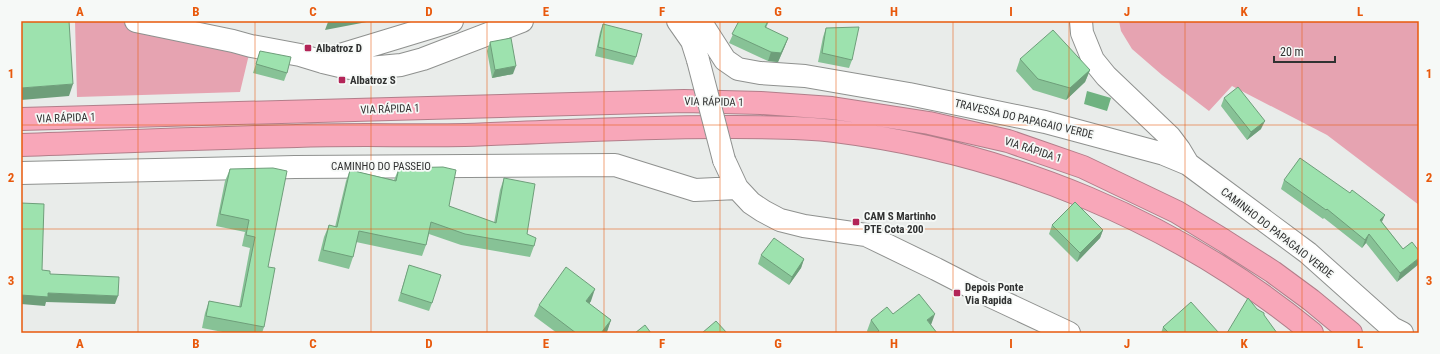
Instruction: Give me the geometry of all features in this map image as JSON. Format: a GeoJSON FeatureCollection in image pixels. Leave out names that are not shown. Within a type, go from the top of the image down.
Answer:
{"type":"FeatureCollection","features":[{"type":"Feature","properties":{"kind":"highway","name":"VIA RÁPIDA 1"},"geometry":{"type":"LineString","coordinates":[[21,119],[684,101],[761,103],[832,108],[929,123],[1008,141],[1083,167],[1177,212],[1273,272],[1311,300],[1351,333]]}},
{"type":"Feature","properties":{"kind":"highway"},"geometry":{"type":"LineString","coordinates":[[21,145],[300,136],[464,135],[689,126],[760,127],[834,131],[928,147],[1002,166],[1070,190],[1116,210],[1166,235],[1256,290],[1312,333]]}},
{"type":"Feature","properties":{"kind":"street"},"geometry":{"type":"LineString","coordinates":[[136,21],[300,55],[344,68],[359,69],[401,65],[423,59],[522,21]]}},
{"type":"Feature","properties":{"kind":"street"},"geometry":{"type":"LineString","coordinates":[[323,62],[340,55],[452,21]]}},
{"type":"Feature","properties":{"kind":"street"},"geometry":{"type":"LineString","coordinates":[[678,21],[692,41],[724,160],[737,188],[751,203],[780,220],[804,226],[866,235],[973,288],[1070,333]]}},
{"type":"Feature","properties":{"kind":"street","name":"TRAVESSA DO PAPAGAIO VERDE"},"geometry":{"type":"LineString","coordinates":[[700,21],[725,60],[738,69],[760,73],[805,76],[909,94],[1046,122],[1164,154],[1188,164]]}},
{"type":"Feature","properties":{"kind":"street"},"geometry":{"type":"LineString","coordinates":[[1081,21],[1082,33],[1092,60],[1106,76],[1170,137],[1188,164]]}},
{"type":"Feature","properties":{"kind":"street","name":"CAMINHO DO PAPAGAIO VERDE"},"geometry":{"type":"LineString","coordinates":[[1188,164],[1308,253],[1392,328],[1402,333]]}},
{"type":"Feature","properties":{"kind":"street","name":"CAMINHO DO PASSEIO"},"geometry":{"type":"LineString","coordinates":[[21,173],[294,167],[615,165],[695,190],[737,188]]}},
{"type":"Feature","properties":{"kind":"shaded area"},"geometry":{"type":"Polygon","coordinates":[[[75,21],[136,21],[251,46],[240,92],[77,97],[75,21]]]}},
{"type":"Feature","properties":{"kind":"shaded area"},"geometry":{"type":"Polygon","coordinates":[[[1119,21],[1419,21],[1419,205],[1327,135],[1232,86],[1209,111],[1162,75],[1132,49],[1121,31],[1119,21]]]}},
{"type":"Feature","properties":{"kind":"shaded area"},"geometry":{"type":"Polygon","coordinates":[[[1087,91],[1111,98],[1107,111],[1084,104],[1087,91]]]}},
{"type":"Feature","properties":{"kind":"building"},"geometry":{"type":"Polygon","coordinates":[[[21,21],[69,21],[73,84],[21,88],[21,21]]]}},
{"type":"Feature","properties":{"kind":"building"},"geometry":{"type":"Polygon","coordinates":[[[739,21],[768,21],[765,27],[788,38],[781,53],[771,52],[732,34],[739,21]]]}},
{"type":"Feature","properties":{"kind":"building"},"geometry":{"type":"Polygon","coordinates":[[[603,24],[642,34],[636,57],[598,47],[603,24]]]}},
{"type":"Feature","properties":{"kind":"building"},"geometry":{"type":"Polygon","coordinates":[[[859,27],[852,60],[822,53],[826,28],[859,27]]]}},
{"type":"Feature","properties":{"kind":"building"},"geometry":{"type":"Polygon","coordinates":[[[1053,30],[1090,70],[1070,88],[1038,79],[1020,59],[1053,30]]]}},
{"type":"Feature","properties":{"kind":"building"},"geometry":{"type":"Polygon","coordinates":[[[511,38],[516,66],[495,70],[490,42],[511,38]]]}},
{"type":"Feature","properties":{"kind":"building"},"geometry":{"type":"Polygon","coordinates":[[[260,51],[291,57],[287,73],[256,64],[260,51]]]}},
{"type":"Feature","properties":{"kind":"building"},"geometry":{"type":"Polygon","coordinates":[[[1238,87],[1265,121],[1251,132],[1224,98],[1238,87]]]}},
{"type":"Feature","properties":{"kind":"building"},"geometry":{"type":"Polygon","coordinates":[[[1300,158],[1350,193],[1352,190],[1385,215],[1380,220],[1403,249],[1412,242],[1419,251],[1419,258],[1400,273],[1369,234],[1365,240],[1327,209],[1326,210],[1284,180],[1300,158]]]}},
{"type":"Feature","properties":{"kind":"building"},"geometry":{"type":"Polygon","coordinates":[[[443,167],[456,170],[449,206],[496,223],[504,178],[535,184],[527,234],[536,238],[534,246],[465,234],[431,222],[426,245],[359,231],[353,257],[323,250],[329,225],[337,227],[350,170],[396,181],[399,168],[443,167]]]}},
{"type":"Feature","properties":{"kind":"building"},"geometry":{"type":"Polygon","coordinates":[[[273,168],[287,171],[268,267],[275,268],[264,327],[206,316],[209,301],[241,307],[255,237],[246,235],[249,220],[220,214],[230,169],[273,168]]]}},
{"type":"Feature","properties":{"kind":"building"},"geometry":{"type":"Polygon","coordinates":[[[1075,202],[1103,230],[1080,253],[1052,225],[1075,202]]]}},
{"type":"Feature","properties":{"kind":"building"},"geometry":{"type":"Polygon","coordinates":[[[21,203],[44,204],[42,270],[50,271],[50,274],[119,277],[118,296],[48,293],[48,297],[21,295],[21,203]]]}},
{"type":"Feature","properties":{"kind":"building"},"geometry":{"type":"Polygon","coordinates":[[[774,238],[804,259],[792,277],[761,255],[774,238]]]}},
{"type":"Feature","properties":{"kind":"building"},"geometry":{"type":"Polygon","coordinates":[[[409,265],[441,275],[432,303],[401,293],[409,265]]]}},
{"type":"Feature","properties":{"kind":"building"},"geometry":{"type":"Polygon","coordinates":[[[566,267],[595,289],[586,301],[611,320],[601,333],[576,333],[539,305],[566,267]]]}},
{"type":"Feature","properties":{"kind":"building"},"geometry":{"type":"Polygon","coordinates":[[[919,294],[935,314],[927,320],[937,333],[876,333],[879,331],[871,320],[887,307],[893,314],[919,294]]]}},
{"type":"Feature","properties":{"kind":"building"},"geometry":{"type":"Polygon","coordinates":[[[1248,298],[1257,309],[1264,313],[1277,333],[1227,333],[1248,298]]]}},
{"type":"Feature","properties":{"kind":"building"},"geometry":{"type":"Polygon","coordinates":[[[1191,302],[1219,333],[1169,333],[1163,327],[1191,302]]]}},
{"type":"Feature","properties":{"kind":"building"},"geometry":{"type":"Polygon","coordinates":[[[716,321],[727,333],[702,333],[716,321]]]}},
{"type":"Feature","properties":{"kind":"building"},"geometry":{"type":"Polygon","coordinates":[[[645,325],[651,333],[635,333],[645,325]]]}},
{"type":"Feature","properties":{"kind":"place","name":"Albatroz D"},"geometry":{"type":"Point","coordinates":[308,48]}},
{"type":"Feature","properties":{"kind":"place","name":"Albatroz S"},"geometry":{"type":"Point","coordinates":[342,80]}},
{"type":"Feature","properties":{"kind":"place","name":"CAM S Martinho PTE Cota 200"},"geometry":{"type":"Point","coordinates":[856,222]}},
{"type":"Feature","properties":{"kind":"place","name":"Depois Ponte Via Rapida"},"geometry":{"type":"Point","coordinates":[957,293]}}]}
